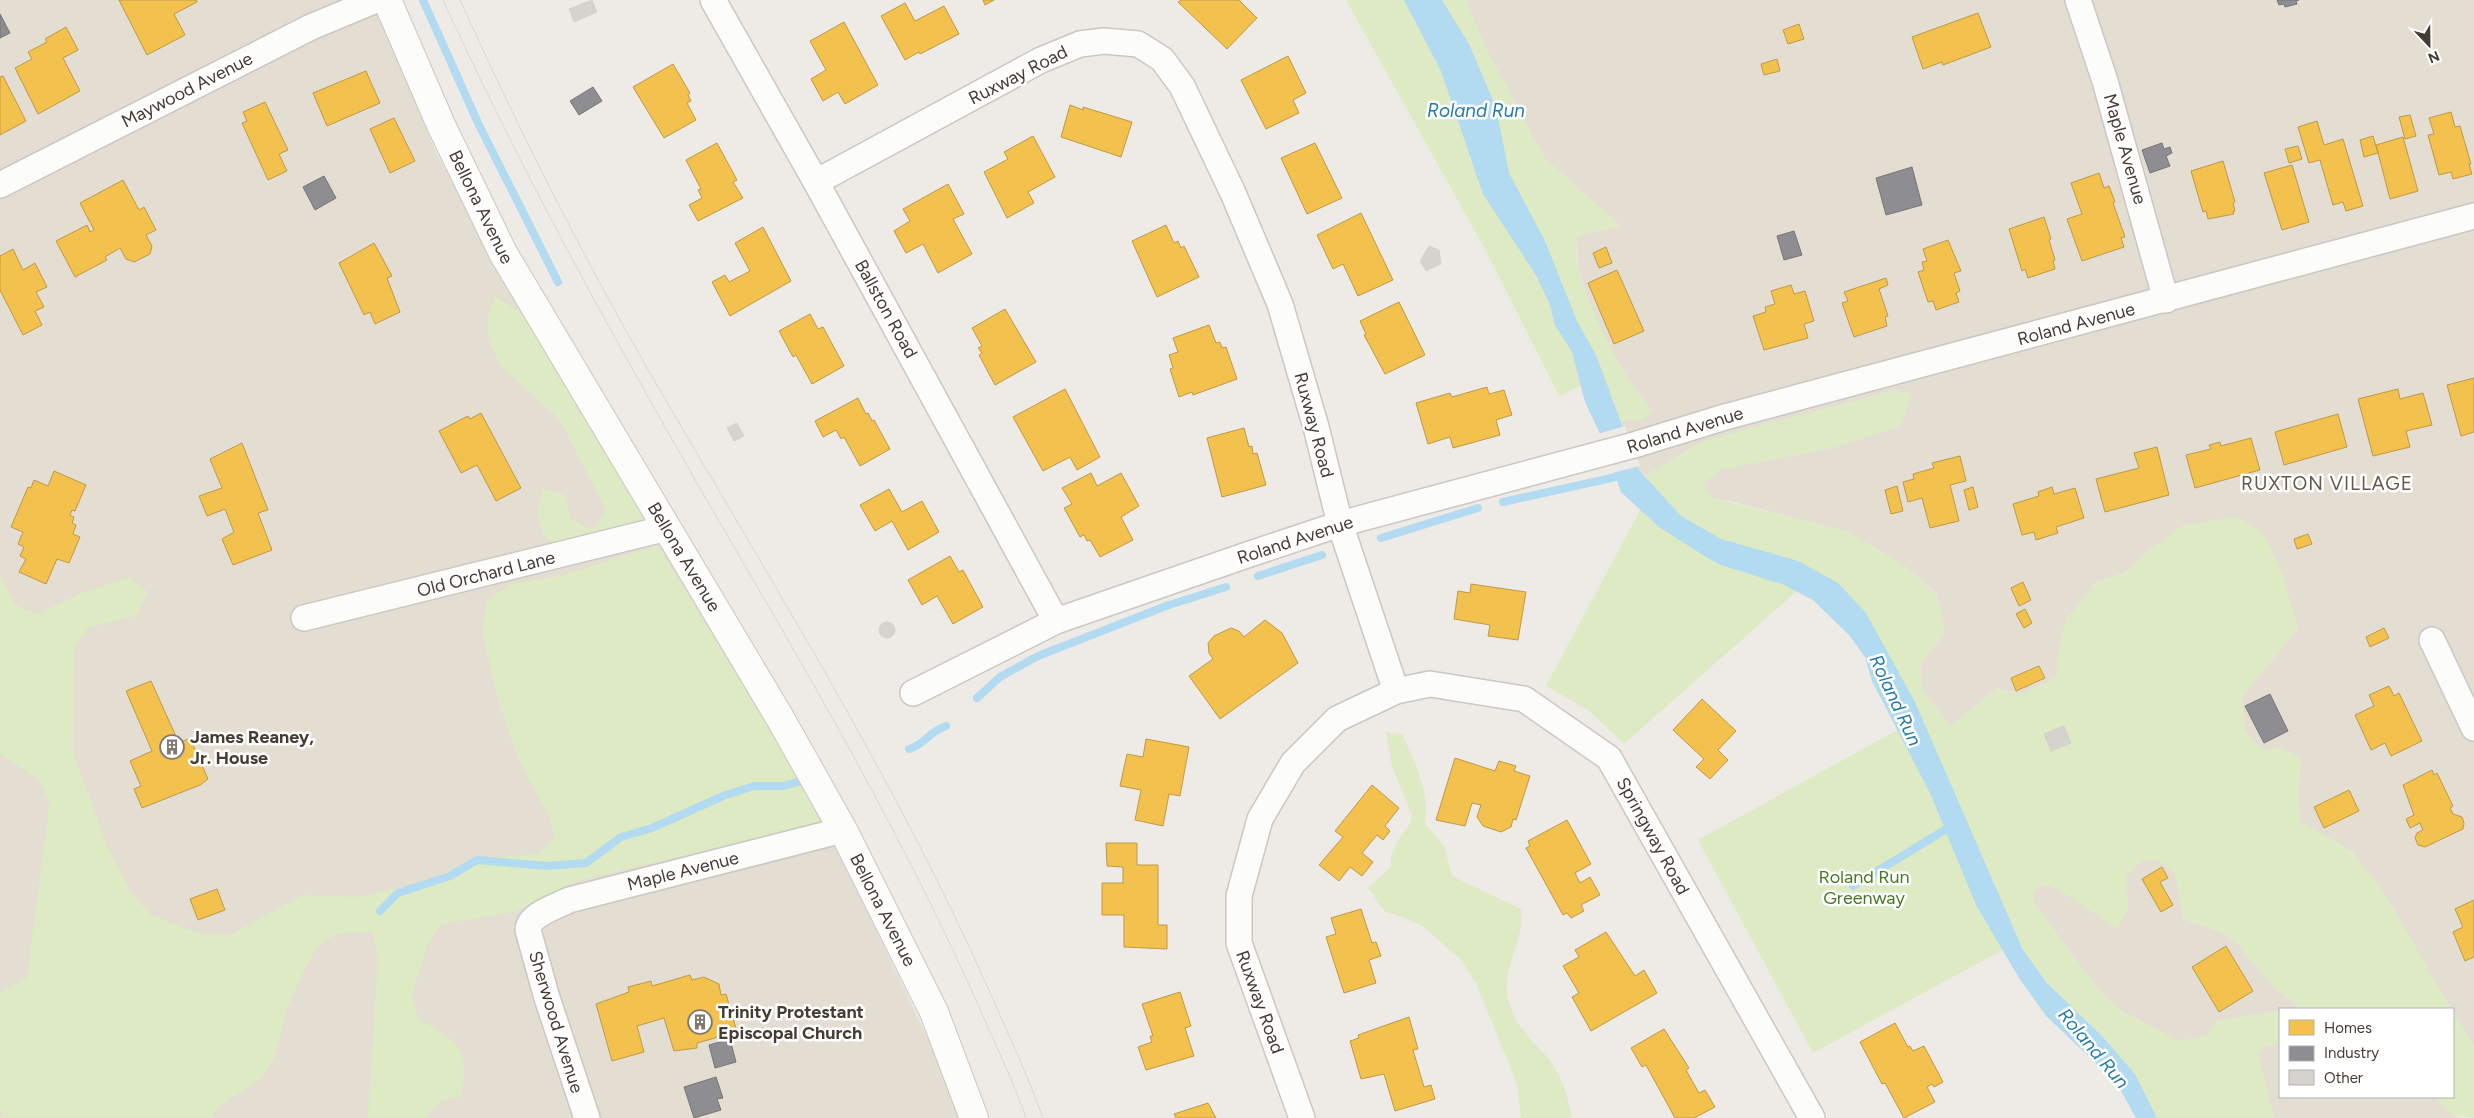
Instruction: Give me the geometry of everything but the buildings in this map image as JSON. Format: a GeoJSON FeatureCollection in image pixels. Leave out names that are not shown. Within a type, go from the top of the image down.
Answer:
{"type":"FeatureCollection","features":[{"type":"Feature","properties":{"kind":"street","name":"Maywood Avenue"},"geometry":{"type":"LineString","coordinates":[[0,185],[311,27],[376,0]]}},
{"type":"Feature","properties":{"kind":"street","name":"Bellona Avenue"},"geometry":{"type":"LineString","coordinates":[[387,0],[441,125],[503,253],[667,528],[843,830],[934,1012],[974,1118]]}},
{"type":"Feature","properties":{"kind":"street","name":"Ballston Road"},"geometry":{"type":"LineString","coordinates":[[713,0],[816,182],[1056,621]]}},
{"type":"Feature","properties":{"kind":"street","name":"Maple Avenue"},"geometry":{"type":"LineString","coordinates":[[2078,0],[2105,81],[2166,300]]}},
{"type":"Feature","properties":{"kind":"street","name":"Ruxway Road"},"geometry":{"type":"LineString","coordinates":[[816,182],[1041,60],[1080,44],[1104,41],[1138,44],[1162,58],[1182,86],[1199,120],[1280,304],[1316,427],[1340,524],[1396,691],[1337,719],[1293,764],[1260,819],[1239,896],[1239,943],[1302,1118]]}},
{"type":"Feature","properties":{"kind":"street","name":"Roland Avenue"},"geometry":{"type":"LineString","coordinates":[[913,693],[1056,621],[1340,524],[1600,455],[1725,417],[2474,216]]}},
{"type":"Feature","properties":{"kind":"street","name":"Old Orchard Lane"},"geometry":{"type":"LineString","coordinates":[[304,618],[667,528]]}},
{"type":"Feature","properties":{"kind":"street"},"geometry":{"type":"LineString","coordinates":[[2432,640],[2474,728]]}},
{"type":"Feature","properties":{"kind":"street","name":"Springway Road"},"geometry":{"type":"LineString","coordinates":[[1396,691],[1430,684],[1524,699],[1609,758],[1812,1118]]}},
{"type":"Feature","properties":{"kind":"street","name":"Maple Avenue"},"geometry":{"type":"LineString","coordinates":[[528,925],[533,918],[569,900],[843,830]]}},
{"type":"Feature","properties":{"kind":"street","name":"Sherwood Avenue"},"geometry":{"type":"LineString","coordinates":[[528,925],[547,998],[587,1118]]}},
{"type":"Feature","properties":{"kind":"shaded area"},"geometry":{"type":"Polygon","coordinates":[[[0,0],[373,0],[435,150],[500,271],[808,789],[934,1051],[960,1118],[0,1118],[0,0]]]}},
{"type":"Feature","properties":{"kind":"shaded area"},"geometry":{"type":"Polygon","coordinates":[[[1466,0],[2474,0],[2474,1046],[2454,1014],[2454,1008],[2450,1008],[2430,975],[2383,892],[2352,852],[2300,822],[2298,792],[2301,759],[2281,748],[2263,750],[2245,731],[2242,697],[2298,628],[2236,517],[2183,526],[2152,548],[2125,572],[2094,584],[2061,635],[2056,678],[2022,694],[1997,689],[1950,726],[1922,689],[1920,664],[1945,633],[1937,594],[1906,567],[1848,532],[1729,501],[1687,494],[1722,469],[1828,449],[1901,426],[1892,391],[1704,441],[1645,476],[1639,470],[1621,421],[1645,418],[1652,411],[1637,393],[1600,336],[1578,267],[1577,236],[1621,226],[1545,159],[1485,47],[1466,0]]]}},
{"type":"Feature","properties":{"kind":"shaded area"},"geometry":{"type":"Polygon","coordinates":[[[2156,859],[2175,873],[2184,919],[2218,931],[2238,944],[2276,990],[2300,1007],[2279,1008],[2279,1011],[2218,1021],[2205,1050],[2193,1049],[2120,1010],[2099,991],[2032,900],[2035,889],[2047,885],[2128,909],[2126,875],[2143,860],[2156,859]]]}},
{"type":"Feature","properties":{"kind":"shaded area"},"geometry":{"type":"Polygon","coordinates":[[[2279,1044],[2279,1098],[2436,1098],[2452,1115],[2463,1118],[2192,1118],[2266,1046],[2279,1044]]]}},
{"type":"Feature","properties":{"kind":"green space"},"geometry":{"type":"Polygon","coordinates":[[[1346,0],[1466,0],[1485,47],[1545,159],[1621,226],[1577,236],[1577,263],[1590,303],[1608,343],[1630,381],[1653,411],[1645,418],[1621,421],[1603,375],[1559,396],[1486,251],[1346,0]],[[1458,26],[1494,105],[1469,44],[1458,26]]]}},
{"type":"Feature","properties":{"kind":"green space"},"geometry":{"type":"Polygon","coordinates":[[[494,296],[528,317],[654,515],[637,529],[565,551],[544,537],[537,513],[542,488],[565,495],[571,519],[593,530],[606,510],[559,419],[501,367],[490,344],[487,321],[494,296]]]}},
{"type":"Feature","properties":{"kind":"green space","name":"Roland Run Greenway"},"geometry":{"type":"Polygon","coordinates":[[[1892,391],[1912,393],[1901,426],[1828,449],[1722,469],[1703,484],[1713,498],[1848,532],[1906,567],[1937,595],[1945,633],[1920,664],[1922,689],[1950,726],[1997,689],[2022,694],[2056,678],[2061,635],[2067,618],[2095,584],[2125,572],[2152,548],[2183,526],[2236,517],[2263,532],[2283,576],[2298,628],[2242,697],[2245,731],[2263,750],[2281,748],[2301,759],[2298,792],[2300,822],[2342,845],[2368,871],[2394,909],[2451,1008],[2294,1008],[2300,1007],[2276,990],[2238,944],[2218,931],[2184,919],[2175,873],[2156,859],[2143,860],[2126,875],[2128,909],[2117,929],[2059,890],[2047,885],[2035,889],[2032,900],[2099,991],[2120,1010],[2179,1041],[2208,1035],[2210,1028],[2218,1021],[2279,1010],[2279,1044],[2266,1046],[2258,1054],[2274,1118],[2157,1118],[2139,1085],[2119,1056],[2102,1036],[2045,980],[2026,955],[2019,941],[1813,1053],[1698,840],[1921,717],[1805,584],[1624,744],[1589,711],[1546,686],[1653,486],[1645,476],[1703,441],[1892,391]]]}},
{"type":"Feature","properties":{"kind":"green space"},"geometry":{"type":"Polygon","coordinates":[[[658,545],[825,821],[578,881],[515,912],[441,924],[427,946],[412,995],[419,1020],[444,1034],[459,1049],[464,1068],[463,1081],[461,1097],[443,1099],[425,1118],[368,1118],[378,958],[372,932],[365,932],[338,934],[321,944],[312,957],[287,1008],[276,1052],[270,1066],[253,1085],[222,1104],[212,1118],[3,1118],[0,1107],[0,992],[27,978],[50,801],[38,779],[0,754],[0,574],[15,605],[37,614],[81,593],[129,577],[148,592],[136,616],[87,628],[74,649],[73,752],[107,846],[131,893],[151,915],[202,935],[231,934],[303,895],[357,897],[407,886],[489,858],[538,854],[555,837],[547,813],[518,759],[499,704],[482,632],[487,600],[511,584],[564,575],[658,545]]]}},
{"type":"Feature","properties":{"kind":"green space"},"geometry":{"type":"Polygon","coordinates":[[[1386,732],[1403,735],[1424,789],[1426,800],[1425,823],[1444,846],[1452,876],[1521,909],[1522,921],[1520,932],[1507,978],[1509,1002],[1516,1020],[1548,1058],[1561,1079],[1572,1118],[1521,1118],[1517,1084],[1476,983],[1462,961],[1424,927],[1403,917],[1385,912],[1368,888],[1391,867],[1391,857],[1398,840],[1410,824],[1412,815],[1392,766],[1386,732]]]}},
{"type":"Feature","properties":{"kind":"green space"},"geometry":{"type":"Polygon","coordinates":[[[2454,1013],[2474,1046],[2474,1118],[2452,1115],[2436,1098],[2454,1098],[2454,1013]]]}},
{"type":"Feature","properties":{"kind":"water","name":"Roland Run"},"geometry":{"type":"Polygon","coordinates":[[[1404,0],[1442,0],[1469,44],[1496,107],[1509,173],[1545,241],[1577,321],[1596,355],[1639,470],[1681,516],[1721,539],[1798,561],[1838,583],[1866,613],[1915,702],[2023,950],[2047,983],[2103,1037],[2135,1074],[2157,1118],[2136,1118],[2116,1082],[2046,1016],[2019,978],[1976,905],[1930,793],[1872,681],[1865,657],[1849,635],[1813,600],[1782,584],[1721,565],[1706,557],[1659,527],[1621,492],[1601,436],[1585,402],[1572,352],[1555,325],[1550,305],[1537,277],[1483,194],[1441,71],[1404,0]]]}},
{"type":"Feature","properties":{"kind":"pier"},"geometry":{"type":"Polygon","coordinates":[[[1625,426],[1640,466],[1612,473],[1598,434],[1625,426]]]}},
{"type":"Feature","properties":{"kind":"waterway"},"geometry":{"type":"LineString","coordinates":[[423,0],[478,123],[558,282]]}},
{"type":"Feature","properties":{"kind":"waterway"},"geometry":{"type":"LineString","coordinates":[[1503,502],[1625,475]]}},
{"type":"Feature","properties":{"kind":"waterway"},"geometry":{"type":"LineString","coordinates":[[1381,538],[1478,508]]}},
{"type":"Feature","properties":{"kind":"waterway"},"geometry":{"type":"LineString","coordinates":[[1258,576],[1322,555]]}},
{"type":"Feature","properties":{"kind":"waterway"},"geometry":{"type":"LineString","coordinates":[[977,698],[1000,677],[1038,656],[1166,606],[1226,587]]}},
{"type":"Feature","properties":{"kind":"waterway"},"geometry":{"type":"LineString","coordinates":[[909,749],[920,744],[934,732],[946,726]]}},
{"type":"Feature","properties":{"kind":"waterway"},"geometry":{"type":"LineString","coordinates":[[380,911],[398,893],[450,876],[477,860],[547,866],[586,863],[621,837],[652,828],[723,796],[754,786],[784,786],[804,780]]}},
{"type":"Feature","properties":{"kind":"waterway"},"geometry":{"type":"LineString","coordinates":[[1853,886],[1953,825]]}},
{"type":"Feature","properties":{"kind":"tram line"},"geometry":{"type":"LineString","coordinates":[[443,0],[512,143],[585,283],[836,724],[896,836],[952,949],[1004,1062],[1026,1118]]}},
{"type":"Feature","properties":{"kind":"tram line"},"geometry":{"type":"LineString","coordinates":[[460,0],[543,174],[611,303],[867,746],[910,828],[952,911],[991,995],[1025,1071],[1043,1118]]}},
{"type":"Feature","properties":{"kind":"place","name":"James Reaney, Jr. House"},"geometry":{"type":"Point","coordinates":[172,747]}},
{"type":"Feature","properties":{"kind":"place","name":"Trinity Protestant Episcopal Church"},"geometry":{"type":"Point","coordinates":[700,1022]}},
{"type":"Feature","properties":{"kind":"district","name":"RUXTON VILLAGE"},"geometry":{"type":"Point","coordinates":[2327,483]}}]}
